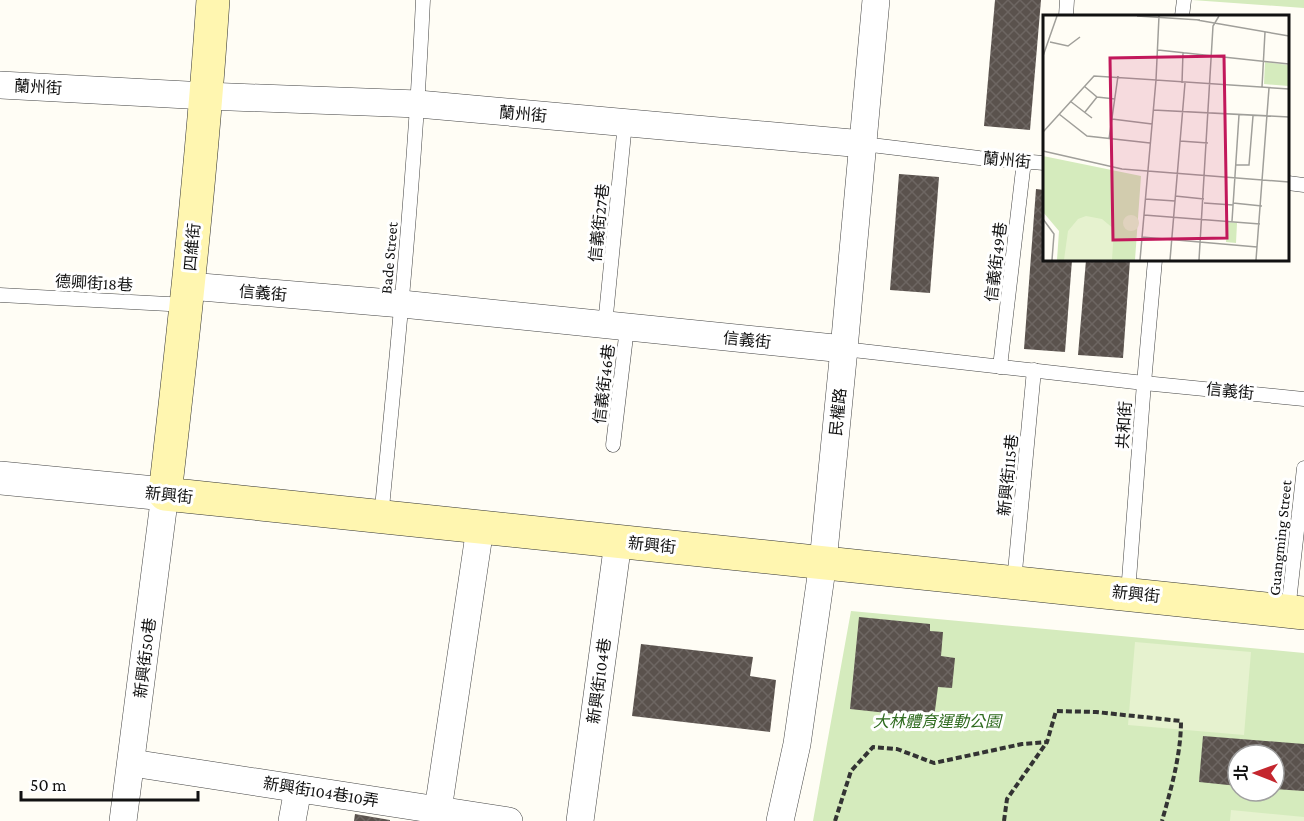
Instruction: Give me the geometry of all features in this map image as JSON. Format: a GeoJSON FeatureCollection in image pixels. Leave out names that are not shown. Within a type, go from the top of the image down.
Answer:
{"type":"FeatureCollection","features":[{"type":"Feature","properties":{"kind":"main road","name":"四維街"},"geometry":{"type":"LineString","coordinates":[[165,494],[188,296],[213,0]]}},
{"type":"Feature","properties":{"kind":"main road","name":"新興街"},"geometry":{"type":"LineString","coordinates":[[165,494],[1296,612]]}},
{"type":"Feature","properties":{"kind":"street","name":"民權路"},"geometry":{"type":"LineString","coordinates":[[780,821],[797,744],[823,562],[876,0]]}},
{"type":"Feature","properties":{"kind":"street","name":"蘭州街"},"geometry":{"type":"LineString","coordinates":[[0,85],[418,104],[863,144]]}},
{"type":"Feature","properties":{"kind":"street","name":"信義街"},"geometry":{"type":"LineString","coordinates":[[188,296],[402,304],[844,350]]}},
{"type":"Feature","properties":{"kind":"street","name":"新興街"},"geometry":{"type":"LineString","coordinates":[[0,478],[165,494]]}},
{"type":"Feature","properties":{"kind":"street","name":"新興街50巷"},"geometry":{"type":"LineString","coordinates":[[123,821],[165,494]]}},
{"type":"Feature","properties":{"kind":"street"},"geometry":{"type":"LineString","coordinates":[[438,810],[480,528]]}},
{"type":"Feature","properties":{"kind":"street","name":"新興街104巷"},"geometry":{"type":"LineString","coordinates":[[580,821],[618,542]]}},
{"type":"Feature","properties":{"kind":"street","name":"新興街104巷10弄"},"geometry":{"type":"LineString","coordinates":[[132,764],[509,821]]}},
{"type":"Feature","properties":{"kind":"street"},"geometry":{"type":"LineString","coordinates":[[292,821],[298,789]]}},
{"type":"Feature","properties":{"kind":"lane","name":"Bade Street"},"geometry":{"type":"LineString","coordinates":[[381,518],[402,304],[418,104],[423,0]]}},
{"type":"Feature","properties":{"kind":"lane"},"geometry":{"type":"LineString","coordinates":[[1066,15],[1067,0]]}},
{"type":"Feature","properties":{"kind":"lane"},"geometry":{"type":"LineString","coordinates":[[1182,15],[1184,0]]}},
{"type":"Feature","properties":{"kind":"lane","name":"信義街27巷"},"geometry":{"type":"LineString","coordinates":[[616,327],[625,123]]}},
{"type":"Feature","properties":{"kind":"lane","name":"蘭州街"},"geometry":{"type":"LineString","coordinates":[[863,144],[979,158],[1043,163]]}},
{"type":"Feature","properties":{"kind":"lane","name":"信義街49巷"},"geometry":{"type":"LineString","coordinates":[[1000,367],[1024,161]]}},
{"type":"Feature","properties":{"kind":"lane"},"geometry":{"type":"LineString","coordinates":[[1289,183],[1304,185]]}},
{"type":"Feature","properties":{"kind":"lane","name":"共和街"},"geometry":{"type":"LineString","coordinates":[[1128,593],[1155,261]]}},
{"type":"Feature","properties":{"kind":"lane","name":"德卿街18巷"},"geometry":{"type":"LineString","coordinates":[[0,295],[188,296]]}},
{"type":"Feature","properties":{"kind":"lane","name":"信義街46巷"},"geometry":{"type":"LineString","coordinates":[[613,445],[616,327]]}},
{"type":"Feature","properties":{"kind":"lane","name":"信義街"},"geometry":{"type":"LineString","coordinates":[[844,350],[1304,399]]}},
{"type":"Feature","properties":{"kind":"lane","name":"新興街115巷"},"geometry":{"type":"LineString","coordinates":[[1014,582],[1034,370]]}},
{"type":"Feature","properties":{"kind":"lane","name":"Guangming Street"},"geometry":{"type":"LineString","coordinates":[[1296,612],[1304,468]]}},
{"type":"Feature","properties":{"kind":"path"},"geometry":{"type":"LineString","coordinates":[[1004,821],[1007,799],[1047,742],[1056,711],[1096,712],[1181,721],[1181,735],[1172,784],[1162,821]]}},
{"type":"Feature","properties":{"kind":"path"},"geometry":{"type":"LineString","coordinates":[[835,821],[851,771],[873,747],[897,749],[934,763],[1022,744],[1047,742]]}},
{"type":"Feature","properties":{"kind":"green space"},"geometry":{"type":"Polygon","coordinates":[[[1192,0],[1304,0],[1304,8],[1192,0]]]}},
{"type":"Feature","properties":{"kind":"green space","name":"大林體育運動公園"},"geometry":{"type":"Polygon","coordinates":[[[851,611],[1304,653],[1304,821],[813,821],[851,611]]]}},
{"type":"Feature","properties":{"kind":"green space"},"geometry":{"type":"Polygon","coordinates":[[[1135,642],[1251,652],[1244,735],[1128,725],[1135,642]]]}},
{"type":"Feature","properties":{"kind":"green space"},"geometry":{"type":"Polygon","coordinates":[[[1231,810],[1304,817],[1304,821],[1230,821],[1231,810]]]}},
{"type":"Feature","properties":{"kind":"building"},"geometry":{"type":"Polygon","coordinates":[[[995,0],[1041,0],[1030,130],[984,126],[995,0]]]}},
{"type":"Feature","properties":{"kind":"building"},"geometry":{"type":"Polygon","coordinates":[[[899,174],[939,177],[930,293],[890,290],[899,174]]]}},
{"type":"Feature","properties":{"kind":"building"},"geometry":{"type":"Polygon","coordinates":[[[1036,189],[1043,190],[1043,261],[1072,261],[1065,352],[1024,349],[1036,189]]]}},
{"type":"Feature","properties":{"kind":"building"},"geometry":{"type":"Polygon","coordinates":[[[1086,261],[1130,261],[1123,358],[1078,355],[1086,261]]]}},
{"type":"Feature","properties":{"kind":"building"},"geometry":{"type":"Polygon","coordinates":[[[859,617],[930,624],[930,631],[943,632],[941,656],[955,658],[952,688],[938,687],[934,718],[850,709],[859,617]]]}},
{"type":"Feature","properties":{"kind":"building"},"geometry":{"type":"Polygon","coordinates":[[[641,644],[753,657],[750,676],[776,680],[770,732],[632,716],[641,644]]]}},
{"type":"Feature","properties":{"kind":"building"},"geometry":{"type":"Polygon","coordinates":[[[1203,736],[1304,744],[1304,791],[1286,790],[1286,743],[1226,743],[1226,785],[1199,782],[1203,736]]]}},
{"type":"Feature","properties":{"kind":"building"},"geometry":{"type":"Polygon","coordinates":[[[355,814],[390,820],[390,821],[354,821],[355,814]]]}}]}
